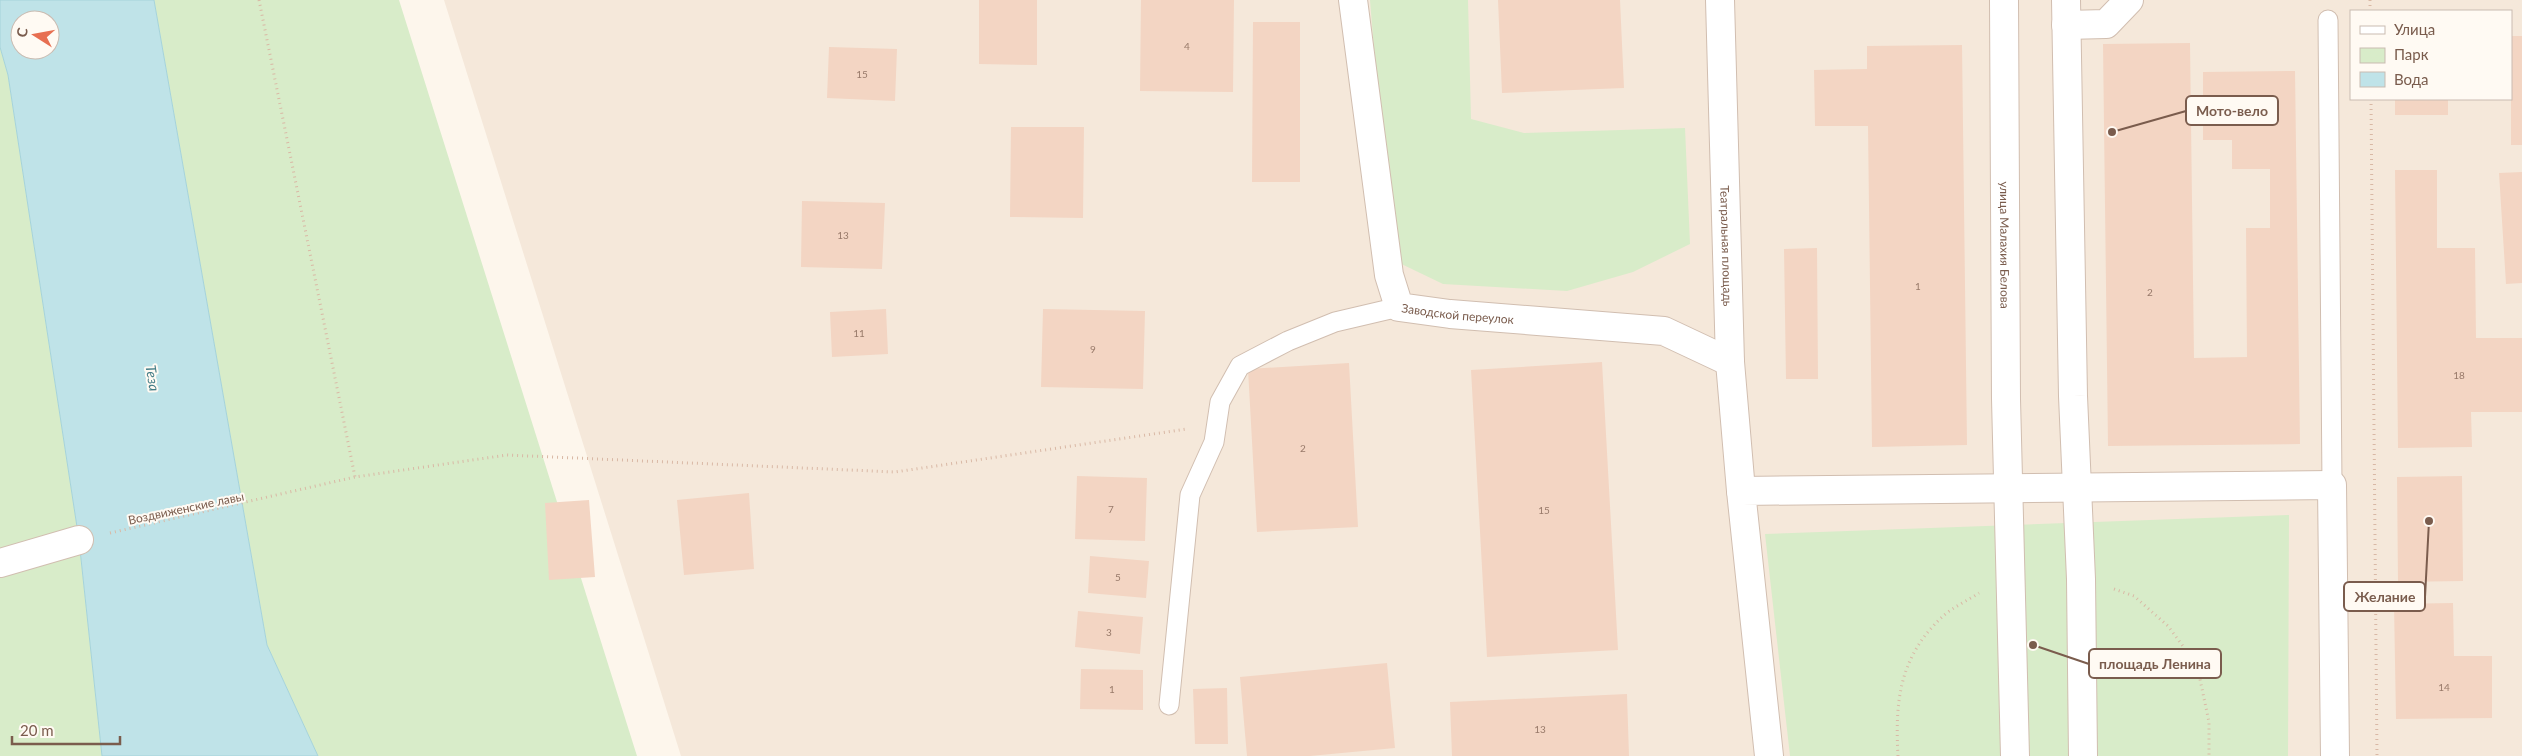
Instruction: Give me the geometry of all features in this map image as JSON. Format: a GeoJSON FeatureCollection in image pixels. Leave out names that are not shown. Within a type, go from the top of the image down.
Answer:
{"type":"FeatureCollection","features":[{"type":"Feature","properties":{"kind":"street","name":"Заводской переулок"},"geometry":{"type":"LineString","coordinates":[[1353,0],[1389,275],[1398,307],[1450,314],[1664,332],[1730,362]]}},
{"type":"Feature","properties":{"kind":"street","name":"Театральная площадь"},"geometry":{"type":"LineString","coordinates":[[1720,0],[1730,362],[1741,491],[1770,756]]}},
{"type":"Feature","properties":{"kind":"street","name":"улица Малахия Белова"},"geometry":{"type":"LineString","coordinates":[[2004,0],[2008,490],[2015,756]]}},
{"type":"Feature","properties":{"kind":"street"},"geometry":{"type":"LineString","coordinates":[[2083,756],[2082,579],[2072,396],[2066,12],[2106,24],[2129,0]]}},
{"type":"Feature","properties":{"kind":"street"},"geometry":{"type":"LineString","coordinates":[[1741,491],[2008,490],[2078,487],[2332,485],[2335,756]]}},
{"type":"Feature","properties":{"kind":"street"},"geometry":{"type":"LineString","coordinates":[[0,564],[79,540]]}},
{"type":"Feature","properties":{"kind":"lane"},"geometry":{"type":"LineString","coordinates":[[2328,20],[2332,485]]}},
{"type":"Feature","properties":{"kind":"lane"},"geometry":{"type":"LineString","coordinates":[[1169,705],[1190,495],[1214,442],[1220,402],[1240,366],[1288,341],[1335,322],[1398,307]]}},
{"type":"Feature","properties":{"kind":"path"},"geometry":{"type":"LineString","coordinates":[[258,0],[356,477]]}},
{"type":"Feature","properties":{"kind":"path"},"geometry":{"type":"LineString","coordinates":[[2371,100],[2377,756]]}},
{"type":"Feature","properties":{"kind":"path","name":"Воздвиженские лавы"},"geometry":{"type":"LineString","coordinates":[[79,540],[356,477],[507,455],[895,472],[1178,432],[1193,427],[1220,402]]}},
{"type":"Feature","properties":{"kind":"path"},"geometry":{"type":"LineString","coordinates":[[2082,579],[2134,596],[2168,626],[2197,665],[2209,722],[2209,756]]}},
{"type":"Feature","properties":{"kind":"path"},"geometry":{"type":"LineString","coordinates":[[1898,756],[1896,726],[1899,689],[1914,650],[1941,618],[1984,590],[2011,584]]}},
{"type":"Feature","properties":{"kind":"shaded area"},"geometry":{"type":"Polygon","coordinates":[[[444,0],[2522,0],[2522,756],[681,756],[444,0]]]}},
{"type":"Feature","properties":{"kind":"green space"},"geometry":{"type":"Polygon","coordinates":[[[154,0],[399,0],[637,756],[318,756],[267,645],[154,0]]]}},
{"type":"Feature","properties":{"kind":"green space"},"geometry":{"type":"Polygon","coordinates":[[[1370,0],[1468,0],[1471,119],[1524,133],[1685,128],[1690,244],[1633,272],[1567,291],[1443,284],[1391,259],[1370,0]]]}},
{"type":"Feature","properties":{"kind":"green space"},"geometry":{"type":"Polygon","coordinates":[[[0,47],[8,75],[79,540],[102,756],[0,756],[0,47]]]}},
{"type":"Feature","properties":{"kind":"green space"},"geometry":{"type":"Polygon","coordinates":[[[2289,515],[2288,756],[1790,756],[1765,534],[2289,515]]]}},
{"type":"Feature","properties":{"kind":"water","name":"Теза"},"geometry":{"type":"Polygon","coordinates":[[[0,0],[154,0],[267,645],[318,756],[102,756],[79,540],[8,75],[0,47],[0,0]]]}},
{"type":"Feature","properties":{"kind":"building"},"geometry":{"type":"Polygon","coordinates":[[[979,0],[1037,0],[1037,65],[979,64],[979,0]]]}},
{"type":"Feature","properties":{"kind":"building"},"geometry":{"type":"Polygon","coordinates":[[[1141,0],[1234,0],[1233,92],[1140,91],[1141,0]]]}},
{"type":"Feature","properties":{"kind":"building"},"geometry":{"type":"Polygon","coordinates":[[[1498,0],[1620,0],[1624,88],[1502,93],[1498,0]]]}},
{"type":"Feature","properties":{"kind":"building"},"geometry":{"type":"Polygon","coordinates":[[[1253,22],[1300,22],[1300,182],[1252,182],[1253,22]]]}},
{"type":"Feature","properties":{"kind":"building"},"geometry":{"type":"Polygon","coordinates":[[[2512,36],[2522,36],[2522,145],[2511,145],[2512,36]]]}},
{"type":"Feature","properties":{"kind":"building"},"geometry":{"type":"Polygon","coordinates":[[[2190,43],[2194,358],[2247,357],[2246,228],[2270,228],[2270,169],[2232,169],[2232,140],[2203,140],[2203,72],[2295,71],[2300,444],[2108,446],[2103,44],[2190,43]]]}},
{"type":"Feature","properties":{"kind":"building"},"geometry":{"type":"Polygon","coordinates":[[[1962,45],[1967,445],[1872,447],[1868,126],[1815,126],[1814,70],[1867,69],[1867,46],[1962,45]]]}},
{"type":"Feature","properties":{"kind":"building"},"geometry":{"type":"Polygon","coordinates":[[[829,47],[897,49],[895,101],[827,98],[829,47]]]}},
{"type":"Feature","properties":{"kind":"building"},"geometry":{"type":"Polygon","coordinates":[[[2395,100],[2448,100],[2448,115],[2395,115],[2395,100]]]}},
{"type":"Feature","properties":{"kind":"building"},"geometry":{"type":"Polygon","coordinates":[[[1011,127],[1084,127],[1083,218],[1010,217],[1011,127]]]}},
{"type":"Feature","properties":{"kind":"building"},"geometry":{"type":"Polygon","coordinates":[[[2395,170],[2437,170],[2437,248],[2475,248],[2476,338],[2522,338],[2522,412],[2471,412],[2472,447],[2398,448],[2395,170]]]}},
{"type":"Feature","properties":{"kind":"building"},"geometry":{"type":"Polygon","coordinates":[[[2522,172],[2522,283],[2506,284],[2499,173],[2522,172]]]}},
{"type":"Feature","properties":{"kind":"building"},"geometry":{"type":"Polygon","coordinates":[[[802,201],[885,203],[882,269],[801,267],[802,201]]]}},
{"type":"Feature","properties":{"kind":"building"},"geometry":{"type":"Polygon","coordinates":[[[1817,248],[1818,379],[1786,379],[1784,249],[1817,248]]]}},
{"type":"Feature","properties":{"kind":"building"},"geometry":{"type":"Polygon","coordinates":[[[886,309],[888,354],[832,357],[830,312],[886,309]]]}},
{"type":"Feature","properties":{"kind":"building"},"geometry":{"type":"Polygon","coordinates":[[[1043,309],[1145,311],[1143,389],[1041,387],[1043,309]]]}},
{"type":"Feature","properties":{"kind":"building"},"geometry":{"type":"Polygon","coordinates":[[[1602,362],[1618,650],[1487,657],[1471,370],[1602,362]]]}},
{"type":"Feature","properties":{"kind":"building"},"geometry":{"type":"Polygon","coordinates":[[[1349,363],[1358,527],[1257,532],[1248,369],[1349,363]]]}},
{"type":"Feature","properties":{"kind":"building"},"geometry":{"type":"Polygon","coordinates":[[[1077,476],[1147,478],[1145,541],[1075,539],[1077,476]]]}},
{"type":"Feature","properties":{"kind":"building"},"geometry":{"type":"Polygon","coordinates":[[[2462,476],[2463,581],[2398,582],[2397,477],[2462,476]]]}},
{"type":"Feature","properties":{"kind":"building"},"geometry":{"type":"Polygon","coordinates":[[[749,493],[754,569],[684,575],[677,500],[749,493]]]}},
{"type":"Feature","properties":{"kind":"building"},"geometry":{"type":"Polygon","coordinates":[[[589,500],[595,577],[549,580],[545,503],[589,500]]]}},
{"type":"Feature","properties":{"kind":"building"},"geometry":{"type":"Polygon","coordinates":[[[1090,556],[1149,561],[1146,598],[1088,593],[1090,556]]]}},
{"type":"Feature","properties":{"kind":"building"},"geometry":{"type":"Polygon","coordinates":[[[2453,603],[2454,656],[2492,656],[2492,718],[2396,719],[2394,604],[2453,603]]]}},
{"type":"Feature","properties":{"kind":"building"},"geometry":{"type":"Polygon","coordinates":[[[1078,611],[1143,617],[1140,654],[1075,647],[1078,611]]]}},
{"type":"Feature","properties":{"kind":"building"},"geometry":{"type":"Polygon","coordinates":[[[1387,663],[1395,748],[1310,756],[1247,756],[1240,677],[1387,663]]]}},
{"type":"Feature","properties":{"kind":"building"},"geometry":{"type":"Polygon","coordinates":[[[1081,669],[1143,670],[1143,710],[1080,709],[1081,669]]]}},
{"type":"Feature","properties":{"kind":"building"},"geometry":{"type":"Polygon","coordinates":[[[1227,688],[1228,744],[1195,744],[1193,689],[1227,688]]]}},
{"type":"Feature","properties":{"kind":"building"},"geometry":{"type":"Polygon","coordinates":[[[1627,694],[1629,756],[1452,756],[1450,702],[1627,694]]]}},
{"type":"Feature","properties":{"kind":"place","name":"Мото-вело"},"geometry":{"type":"Point","coordinates":[2112,132]}},
{"type":"Feature","properties":{"kind":"place","name":"Желание"},"geometry":{"type":"Point","coordinates":[2429,521]}},
{"type":"Feature","properties":{"kind":"place","name":"площадь Ленина"},"geometry":{"type":"Point","coordinates":[2033,645]}}]}
